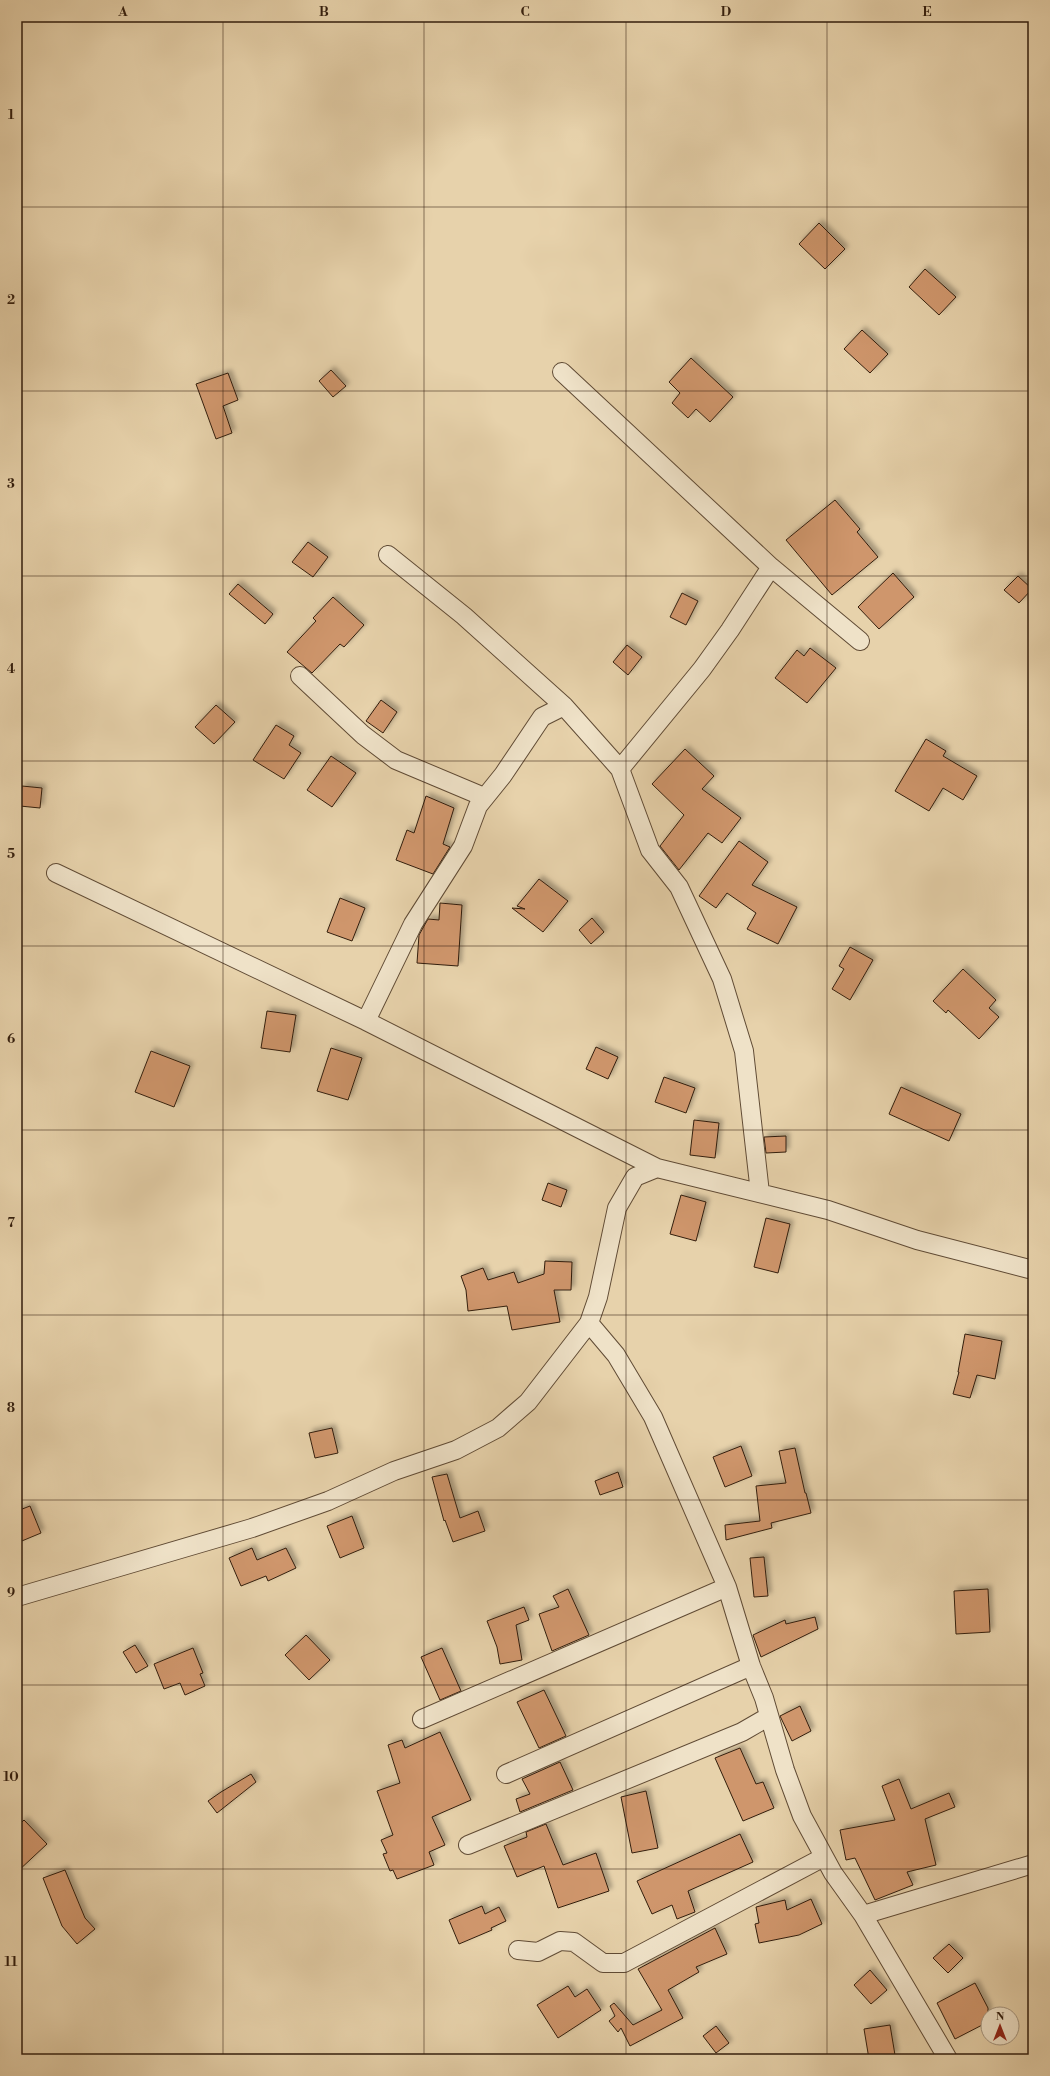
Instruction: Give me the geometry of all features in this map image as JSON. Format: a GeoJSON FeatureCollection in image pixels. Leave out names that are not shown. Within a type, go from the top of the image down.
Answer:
{"type":"FeatureCollection","features":[{"type":"Feature","properties":{"kind":"street"},"geometry":{"type":"LineString","coordinates":[[562,372],[771,567],[860,640]]}},
{"type":"Feature","properties":{"kind":"street"},"geometry":{"type":"LineString","coordinates":[[388,555],[464,616],[564,706],[620,769],[650,850],[679,887],[722,979],[744,1051],[760,1193]]}},
{"type":"Feature","properties":{"kind":"street"},"geometry":{"type":"LineString","coordinates":[[620,769],[702,669],[730,630],[771,567]]}},
{"type":"Feature","properties":{"kind":"street"},"geometry":{"type":"LineString","coordinates":[[300,676],[363,735],[396,760],[484,797]]}},
{"type":"Feature","properties":{"kind":"street"},"geometry":{"type":"LineString","coordinates":[[366,1021],[413,924],[463,846],[478,806],[503,775],[542,717],[564,706]]}},
{"type":"Feature","properties":{"kind":"street"},"geometry":{"type":"LineString","coordinates":[[56,872],[366,1021],[657,1168],[723,1186],[760,1193],[828,1210],[917,1240],[1033,1270]]}},
{"type":"Feature","properties":{"kind":"street"},"geometry":{"type":"LineString","coordinates":[[17,1597],[252,1528],[328,1501],[394,1471],[456,1450],[498,1428],[528,1402],[589,1322],[598,1297],[617,1208],[635,1177],[657,1168]]}},
{"type":"Feature","properties":{"kind":"street"},"geometry":{"type":"LineString","coordinates":[[589,1322],[616,1355],[653,1416],[727,1587],[751,1666],[764,1698],[768,1717],[802,1816],[833,1873],[863,1915],[948,2059]]}},
{"type":"Feature","properties":{"kind":"street"},"geometry":{"type":"LineString","coordinates":[[422,1719],[727,1587]]}},
{"type":"Feature","properties":{"kind":"street"},"geometry":{"type":"LineString","coordinates":[[506,1774],[751,1666]]}},
{"type":"Feature","properties":{"kind":"street"},"geometry":{"type":"LineString","coordinates":[[468,1845],[742,1732],[768,1717]]}},
{"type":"Feature","properties":{"kind":"street"},"geometry":{"type":"LineString","coordinates":[[518,1950],[538,1952],[560,1941],[574,1942],[603,1963],[624,1963],[824,1857]]}},
{"type":"Feature","properties":{"kind":"street"},"geometry":{"type":"LineString","coordinates":[[863,1915],[1033,1864]]}},
{"type":"Feature","properties":{"kind":"building"},"geometry":{"type":"Polygon","coordinates":[[[819,223],[845,249],[825,269],[799,244],[819,223]]]}},
{"type":"Feature","properties":{"kind":"building"},"geometry":{"type":"Polygon","coordinates":[[[925,269],[956,297],[939,315],[909,287],[925,269]]]}},
{"type":"Feature","properties":{"kind":"building"},"geometry":{"type":"Polygon","coordinates":[[[862,330],[888,354],[870,373],[844,349],[862,330]]]}},
{"type":"Feature","properties":{"kind":"building"},"geometry":{"type":"Polygon","coordinates":[[[691,358],[733,397],[710,422],[696,409],[688,418],[672,403],[680,393],[669,382],[691,358]]]}},
{"type":"Feature","properties":{"kind":"building"},"geometry":{"type":"Polygon","coordinates":[[[331,370],[346,386],[333,397],[319,381],[331,370]]]}},
{"type":"Feature","properties":{"kind":"building"},"geometry":{"type":"Polygon","coordinates":[[[228,373],[238,400],[223,406],[232,433],[216,439],[196,384],[228,373]]]}},
{"type":"Feature","properties":{"kind":"building"},"geometry":{"type":"Polygon","coordinates":[[[835,500],[860,529],[857,532],[878,557],[832,595],[786,540],[835,500]]]}},
{"type":"Feature","properties":{"kind":"building"},"geometry":{"type":"Polygon","coordinates":[[[308,542],[328,557],[313,577],[292,562],[308,542]]]}},
{"type":"Feature","properties":{"kind":"building"},"geometry":{"type":"Polygon","coordinates":[[[893,573],[914,597],[879,629],[858,607],[893,573]]]}},
{"type":"Feature","properties":{"kind":"building"},"geometry":{"type":"Polygon","coordinates":[[[1018,576],[1032,589],[1019,603],[1004,590],[1018,576]]]}},
{"type":"Feature","properties":{"kind":"building"},"geometry":{"type":"Polygon","coordinates":[[[238,584],[273,614],[265,624],[229,594],[238,584]]]}},
{"type":"Feature","properties":{"kind":"building"},"geometry":{"type":"Polygon","coordinates":[[[682,593],[698,601],[686,625],[670,617],[682,593]]]}},
{"type":"Feature","properties":{"kind":"building"},"geometry":{"type":"Polygon","coordinates":[[[333,597],[364,625],[344,647],[340,644],[312,673],[287,652],[316,621],[313,618],[333,597]]]}},
{"type":"Feature","properties":{"kind":"building"},"geometry":{"type":"Polygon","coordinates":[[[627,645],[642,657],[628,675],[613,662],[627,645]]]}},
{"type":"Feature","properties":{"kind":"building"},"geometry":{"type":"Polygon","coordinates":[[[810,648],[836,668],[807,703],[775,678],[797,650],[804,656],[810,648]]]}},
{"type":"Feature","properties":{"kind":"building"},"geometry":{"type":"Polygon","coordinates":[[[381,700],[397,712],[383,733],[366,721],[381,700]]]}},
{"type":"Feature","properties":{"kind":"building"},"geometry":{"type":"Polygon","coordinates":[[[216,705],[235,722],[214,744],[195,727],[216,705]]]}},
{"type":"Feature","properties":{"kind":"building"},"geometry":{"type":"Polygon","coordinates":[[[276,725],[294,736],[289,745],[301,753],[284,779],[253,760],[276,725]]]}},
{"type":"Feature","properties":{"kind":"building"},"geometry":{"type":"Polygon","coordinates":[[[926,739],[946,751],[943,756],[977,776],[963,800],[943,788],[929,811],[895,791],[926,739]]]}},
{"type":"Feature","properties":{"kind":"building"},"geometry":{"type":"Polygon","coordinates":[[[685,749],[714,776],[702,789],[741,818],[722,843],[708,833],[679,870],[660,846],[684,815],[652,784],[685,749]]]}},
{"type":"Feature","properties":{"kind":"building"},"geometry":{"type":"Polygon","coordinates":[[[331,756],[356,773],[332,807],[307,790],[331,756]]]}},
{"type":"Feature","properties":{"kind":"building"},"geometry":{"type":"Polygon","coordinates":[[[22,786],[42,788],[40,808],[20,806],[22,786]]]}},
{"type":"Feature","properties":{"kind":"building"},"geometry":{"type":"Polygon","coordinates":[[[426,796],[454,808],[443,844],[450,847],[433,874],[396,860],[407,830],[414,833],[426,796]]]}},
{"type":"Feature","properties":{"kind":"building"},"geometry":{"type":"Polygon","coordinates":[[[739,841],[768,862],[752,885],[797,907],[778,944],[747,929],[756,913],[727,893],[716,908],[699,896],[739,841]]]}},
{"type":"Feature","properties":{"kind":"building"},"geometry":{"type":"Polygon","coordinates":[[[539,879],[568,901],[543,932],[512,908],[525,909],[517,906],[539,879]]]}},
{"type":"Feature","properties":{"kind":"building"},"geometry":{"type":"Polygon","coordinates":[[[340,898],[365,908],[352,941],[327,932],[340,898]]]}},
{"type":"Feature","properties":{"kind":"building"},"geometry":{"type":"Polygon","coordinates":[[[440,903],[462,905],[458,966],[417,963],[419,935],[428,919],[439,920],[440,903]]]}},
{"type":"Feature","properties":{"kind":"building"},"geometry":{"type":"Polygon","coordinates":[[[592,918],[604,932],[591,944],[579,930],[592,918]]]}},
{"type":"Feature","properties":{"kind":"building"},"geometry":{"type":"Polygon","coordinates":[[[850,947],[873,960],[850,1000],[832,989],[844,969],[839,966],[850,947]]]}},
{"type":"Feature","properties":{"kind":"building"},"geometry":{"type":"Polygon","coordinates":[[[963,969],[996,1000],[989,1008],[999,1017],[979,1039],[948,1010],[946,1013],[933,1001],[963,969]]]}},
{"type":"Feature","properties":{"kind":"building"},"geometry":{"type":"Polygon","coordinates":[[[267,1011],[296,1015],[290,1052],[261,1048],[267,1011]]]}},
{"type":"Feature","properties":{"kind":"building"},"geometry":{"type":"Polygon","coordinates":[[[596,1047],[618,1057],[608,1079],[586,1069],[596,1047]]]}},
{"type":"Feature","properties":{"kind":"building"},"geometry":{"type":"Polygon","coordinates":[[[331,1048],[362,1058],[348,1100],[317,1091],[331,1048]]]}},
{"type":"Feature","properties":{"kind":"building"},"geometry":{"type":"Polygon","coordinates":[[[151,1051],[190,1066],[174,1107],[135,1092],[151,1051]]]}},
{"type":"Feature","properties":{"kind":"building"},"geometry":{"type":"Polygon","coordinates":[[[664,1077],[695,1088],[686,1113],[655,1102],[664,1077]]]}},
{"type":"Feature","properties":{"kind":"building"},"geometry":{"type":"Polygon","coordinates":[[[901,1087],[961,1114],[949,1141],[889,1114],[901,1087]]]}},
{"type":"Feature","properties":{"kind":"building"},"geometry":{"type":"Polygon","coordinates":[[[694,1120],[719,1123],[715,1158],[690,1155],[694,1120]]]}},
{"type":"Feature","properties":{"kind":"building"},"geometry":{"type":"Polygon","coordinates":[[[786,1136],[786,1152],[766,1153],[764,1137],[786,1136]]]}},
{"type":"Feature","properties":{"kind":"building"},"geometry":{"type":"Polygon","coordinates":[[[548,1183],[567,1190],[561,1207],[542,1200],[548,1183]]]}},
{"type":"Feature","properties":{"kind":"building"},"geometry":{"type":"Polygon","coordinates":[[[681,1195],[706,1202],[696,1241],[670,1234],[681,1195]]]}},
{"type":"Feature","properties":{"kind":"building"},"geometry":{"type":"Polygon","coordinates":[[[766,1218],[790,1224],[778,1273],[754,1267],[766,1218]]]}},
{"type":"Feature","properties":{"kind":"building"},"geometry":{"type":"Polygon","coordinates":[[[545,1261],[572,1262],[571,1290],[554,1290],[560,1322],[512,1330],[507,1306],[468,1311],[466,1290],[461,1276],[483,1268],[488,1280],[514,1272],[518,1283],[544,1274],[545,1261]]]}},
{"type":"Feature","properties":{"kind":"building"},"geometry":{"type":"Polygon","coordinates":[[[965,1334],[1002,1341],[995,1379],[977,1375],[970,1398],[953,1394],[959,1372],[965,1334]]]}},
{"type":"Feature","properties":{"kind":"building"},"geometry":{"type":"Polygon","coordinates":[[[332,1428],[338,1453],[315,1458],[309,1433],[332,1428]]]}},
{"type":"Feature","properties":{"kind":"building"},"geometry":{"type":"Polygon","coordinates":[[[741,1446],[752,1476],[725,1487],[713,1457],[741,1446]]]}},
{"type":"Feature","properties":{"kind":"building"},"geometry":{"type":"Polygon","coordinates":[[[795,1448],[811,1513],[771,1523],[772,1528],[726,1540],[725,1525],[760,1521],[756,1486],[786,1483],[779,1451],[795,1448]]]}},
{"type":"Feature","properties":{"kind":"building"},"geometry":{"type":"Polygon","coordinates":[[[618,1472],[623,1487],[600,1495],[595,1481],[618,1472]]]}},
{"type":"Feature","properties":{"kind":"building"},"geometry":{"type":"Polygon","coordinates":[[[447,1474],[460,1518],[478,1511],[485,1531],[453,1542],[445,1520],[444,1521],[432,1477],[447,1474]]]}},
{"type":"Feature","properties":{"kind":"building"},"geometry":{"type":"Polygon","coordinates":[[[30,1506],[41,1533],[17,1543],[17,1511],[30,1506]]]}},
{"type":"Feature","properties":{"kind":"building"},"geometry":{"type":"Polygon","coordinates":[[[352,1516],[364,1548],[340,1558],[327,1526],[352,1516]]]}},
{"type":"Feature","properties":{"kind":"building"},"geometry":{"type":"Polygon","coordinates":[[[252,1548],[257,1560],[286,1548],[296,1568],[268,1581],[266,1576],[241,1586],[229,1558],[252,1548]]]}},
{"type":"Feature","properties":{"kind":"building"},"geometry":{"type":"Polygon","coordinates":[[[764,1557],[768,1596],[754,1597],[750,1558],[764,1557]]]}},
{"type":"Feature","properties":{"kind":"building"},"geometry":{"type":"Polygon","coordinates":[[[568,1589],[589,1635],[552,1651],[539,1614],[559,1607],[553,1596],[568,1589]]]}},
{"type":"Feature","properties":{"kind":"building"},"geometry":{"type":"Polygon","coordinates":[[[988,1589],[990,1632],[956,1634],[954,1591],[988,1589]]]}},
{"type":"Feature","properties":{"kind":"building"},"geometry":{"type":"Polygon","coordinates":[[[524,1607],[529,1620],[516,1625],[522,1660],[500,1664],[497,1647],[487,1621],[524,1607]]]}},
{"type":"Feature","properties":{"kind":"building"},"geometry":{"type":"Polygon","coordinates":[[[815,1617],[818,1629],[761,1657],[753,1635],[785,1620],[786,1624],[815,1617]]]}},
{"type":"Feature","properties":{"kind":"building"},"geometry":{"type":"Polygon","coordinates":[[[306,1635],[330,1660],[309,1680],[285,1655],[306,1635]]]}},
{"type":"Feature","properties":{"kind":"building"},"geometry":{"type":"Polygon","coordinates":[[[135,1645],[148,1666],[136,1673],[123,1652],[135,1645]]]}},
{"type":"Feature","properties":{"kind":"building"},"geometry":{"type":"Polygon","coordinates":[[[193,1648],[203,1673],[200,1674],[205,1686],[185,1695],[180,1683],[164,1689],[154,1664],[193,1648]]]}},
{"type":"Feature","properties":{"kind":"building"},"geometry":{"type":"Polygon","coordinates":[[[442,1648],[461,1691],[440,1700],[421,1657],[442,1648]]]}},
{"type":"Feature","properties":{"kind":"building"},"geometry":{"type":"Polygon","coordinates":[[[544,1690],[566,1736],[539,1748],[517,1702],[544,1690]]]}},
{"type":"Feature","properties":{"kind":"building"},"geometry":{"type":"Polygon","coordinates":[[[800,1706],[811,1731],[792,1741],[780,1716],[800,1706]]]}},
{"type":"Feature","properties":{"kind":"building"},"geometry":{"type":"Polygon","coordinates":[[[440,1732],[471,1800],[432,1817],[445,1845],[429,1852],[434,1865],[397,1879],[393,1870],[390,1871],[383,1854],[387,1853],[381,1840],[393,1835],[377,1791],[400,1783],[388,1745],[402,1740],[405,1748],[440,1732]]]}},
{"type":"Feature","properties":{"kind":"building"},"geometry":{"type":"Polygon","coordinates":[[[740,1748],[756,1784],[763,1782],[774,1808],[743,1821],[715,1758],[740,1748]]]}},
{"type":"Feature","properties":{"kind":"building"},"geometry":{"type":"Polygon","coordinates":[[[560,1762],[573,1790],[520,1812],[516,1799],[530,1794],[522,1779],[560,1762]]]}},
{"type":"Feature","properties":{"kind":"building"},"geometry":{"type":"Polygon","coordinates":[[[251,1774],[256,1782],[217,1813],[208,1801],[251,1774]]]}},
{"type":"Feature","properties":{"kind":"building"},"geometry":{"type":"Polygon","coordinates":[[[899,1779],[911,1809],[949,1793],[955,1807],[925,1819],[936,1865],[907,1872],[913,1885],[875,1900],[855,1858],[846,1860],[840,1830],[895,1820],[882,1786],[899,1779]]]}},
{"type":"Feature","properties":{"kind":"building"},"geometry":{"type":"Polygon","coordinates":[[[646,1791],[658,1848],[632,1853],[621,1797],[646,1791]]]}},
{"type":"Feature","properties":{"kind":"building"},"geometry":{"type":"Polygon","coordinates":[[[24,1820],[47,1844],[17,1872],[17,1827],[24,1820]]]}},
{"type":"Feature","properties":{"kind":"building"},"geometry":{"type":"Polygon","coordinates":[[[546,1824],[563,1865],[596,1853],[609,1891],[558,1908],[544,1866],[517,1877],[504,1846],[527,1837],[526,1832],[546,1824]]]}},
{"type":"Feature","properties":{"kind":"building"},"geometry":{"type":"Polygon","coordinates":[[[740,1834],[753,1862],[688,1891],[695,1912],[677,1919],[672,1905],[652,1914],[637,1881],[740,1834]]]}},
{"type":"Feature","properties":{"kind":"building"},"geometry":{"type":"Polygon","coordinates":[[[65,1870],[85,1918],[95,1929],[77,1944],[62,1926],[43,1878],[65,1870]]]}},
{"type":"Feature","properties":{"kind":"building"},"geometry":{"type":"Polygon","coordinates":[[[811,1899],[822,1924],[799,1935],[759,1943],[755,1924],[759,1923],[756,1907],[785,1900],[787,1910],[811,1899]]]}},
{"type":"Feature","properties":{"kind":"building"},"geometry":{"type":"Polygon","coordinates":[[[482,1906],[485,1914],[499,1907],[506,1921],[491,1928],[492,1930],[459,1944],[449,1920],[482,1906]]]}},
{"type":"Feature","properties":{"kind":"building"},"geometry":{"type":"Polygon","coordinates":[[[715,1928],[727,1954],[696,1967],[699,1972],[668,1990],[683,2018],[630,2046],[621,2028],[618,2032],[609,2021],[615,2016],[610,2006],[614,2003],[633,2025],[662,2010],[638,1969],[715,1928]]]}},
{"type":"Feature","properties":{"kind":"building"},"geometry":{"type":"Polygon","coordinates":[[[949,1944],[963,1958],[948,1973],[933,1958],[949,1944]]]}},
{"type":"Feature","properties":{"kind":"building"},"geometry":{"type":"Polygon","coordinates":[[[870,1970],[887,1990],[871,2004],[854,1985],[870,1970]]]}},
{"type":"Feature","properties":{"kind":"building"},"geometry":{"type":"Polygon","coordinates":[[[975,1983],[987,2006],[980,2006],[980,2026],[955,2039],[937,2003],[975,1983]]]}},
{"type":"Feature","properties":{"kind":"building"},"geometry":{"type":"Polygon","coordinates":[[[568,1986],[575,1997],[587,1989],[601,2010],[558,2038],[537,2005],[568,1986]]]}},
{"type":"Feature","properties":{"kind":"building"},"geometry":{"type":"Polygon","coordinates":[[[890,2025],[895,2055],[869,2059],[864,2029],[890,2025]]]}},
{"type":"Feature","properties":{"kind":"building"},"geometry":{"type":"Polygon","coordinates":[[[716,2026],[729,2043],[716,2053],[703,2036],[716,2026]]]}}]}
